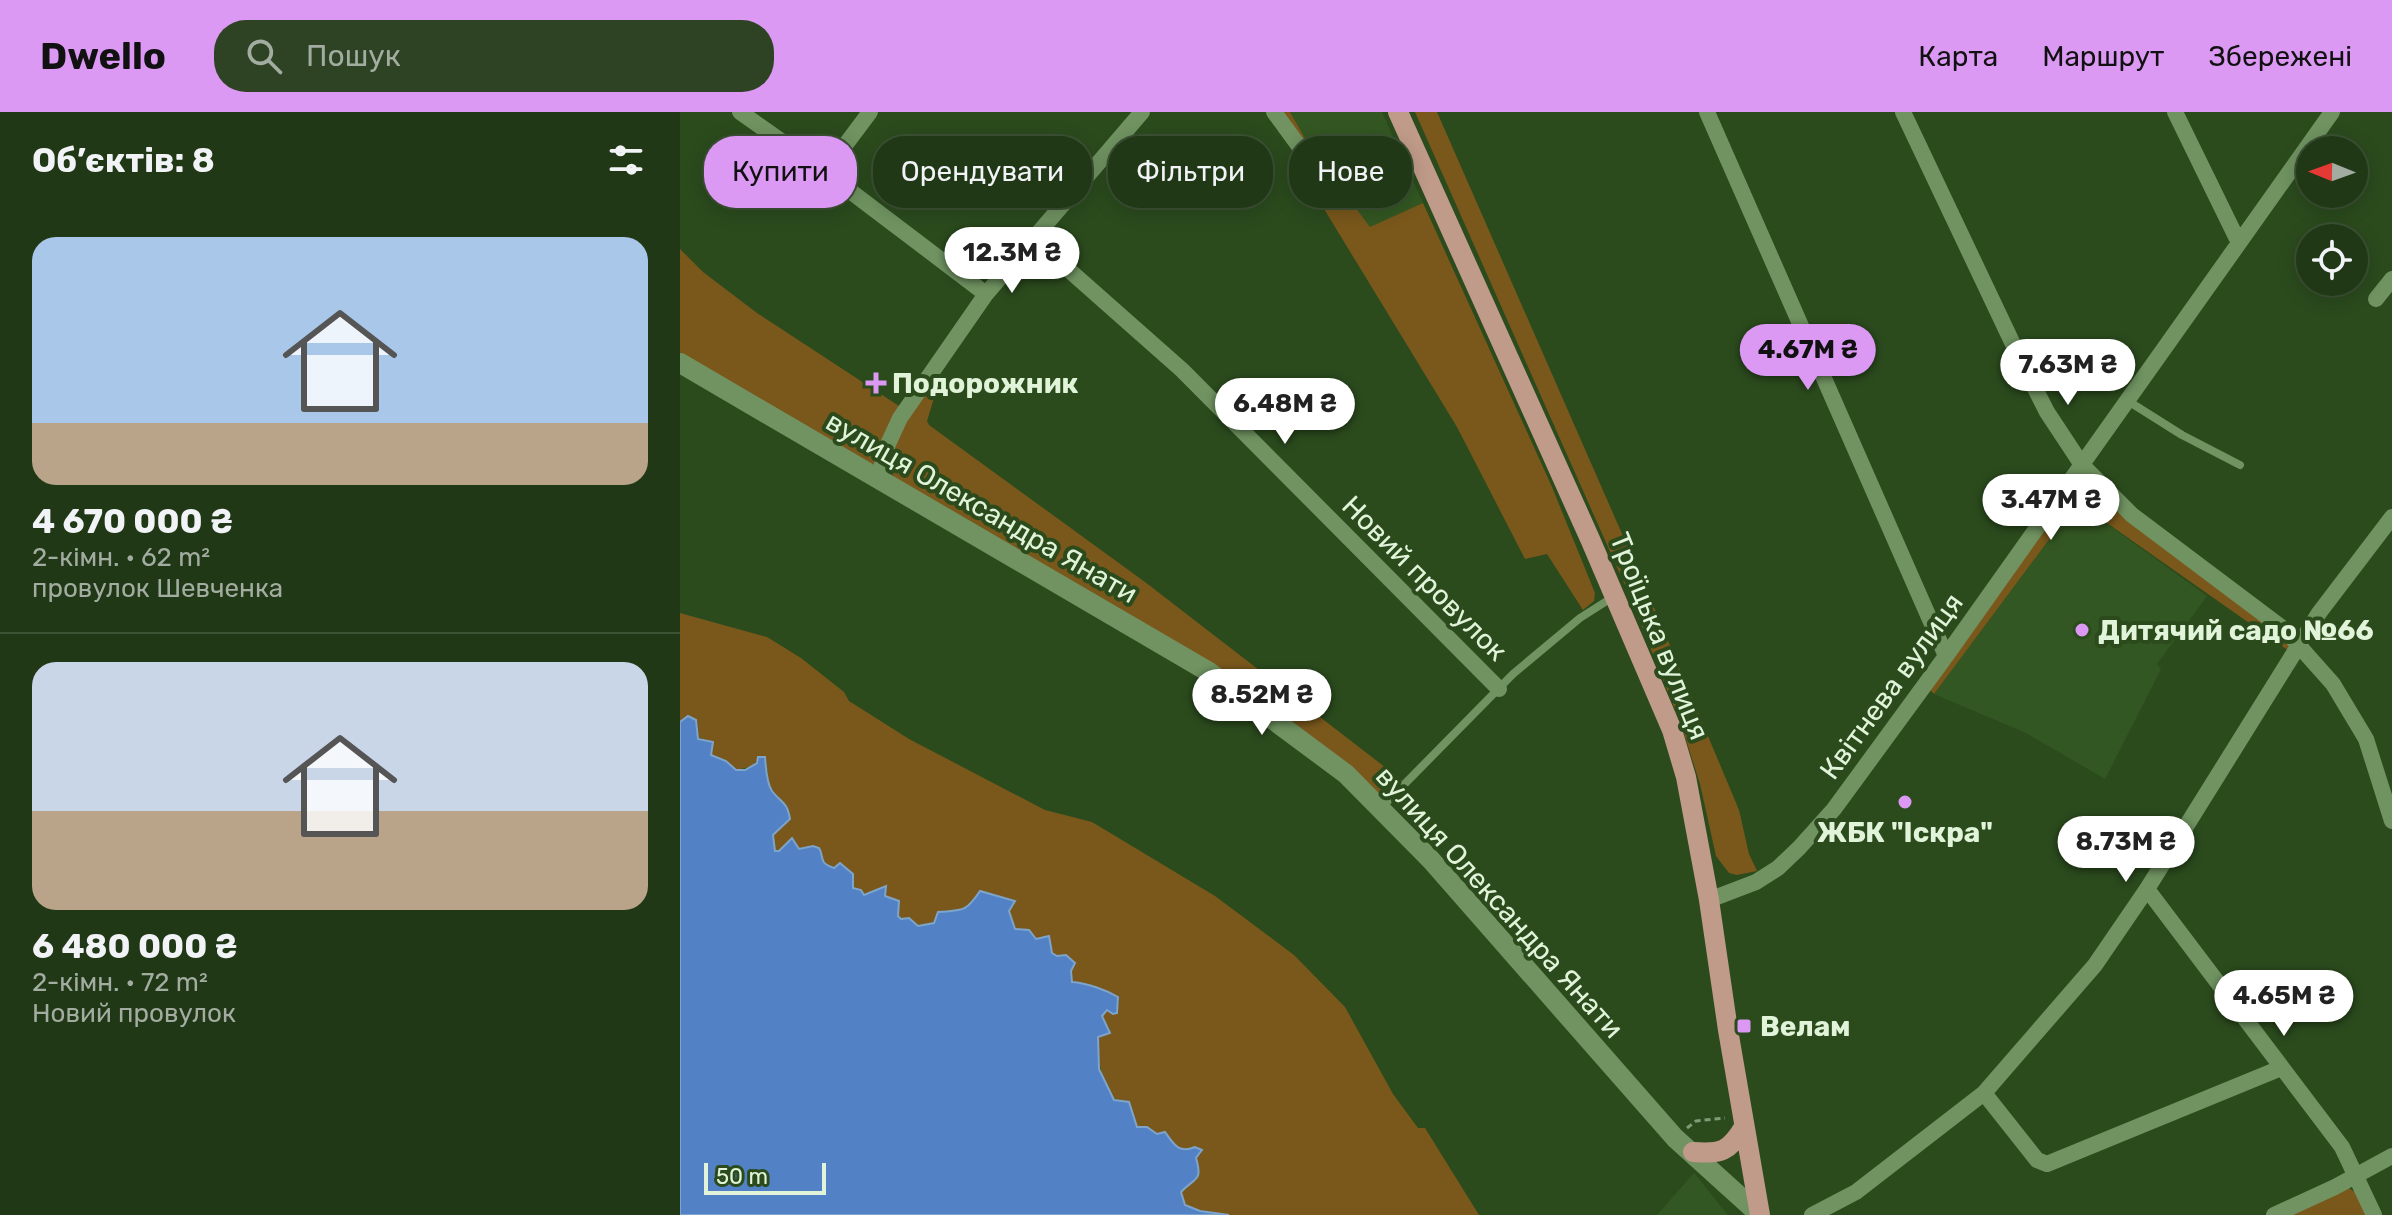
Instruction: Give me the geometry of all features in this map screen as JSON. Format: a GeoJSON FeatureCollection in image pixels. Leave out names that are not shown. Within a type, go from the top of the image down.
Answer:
{"type":"FeatureCollection","features":[{"type":"Feature","properties":{"kind":"main road","name":"Троїцька вулиця"},"geometry":{"type":"LineString","coordinates":[[1398,112],[1672,730],[1686,777],[1709,900],[1760,1214]]}},
{"type":"Feature","properties":{"kind":"main road"},"geometry":{"type":"LineString","coordinates":[[1693,1152],[1719,1153],[1734,1143],[1743,1122]]}},
{"type":"Feature","properties":{"kind":"street"},"geometry":{"type":"LineString","coordinates":[[740,112],[774,136]]}},
{"type":"Feature","properties":{"kind":"street"},"geometry":{"type":"LineString","coordinates":[[852,136],[870,112]]}},
{"type":"Feature","properties":{"kind":"street"},"geometry":{"type":"LineString","coordinates":[[878,478],[888,444],[905,410],[986,294],[1142,112]]}},
{"type":"Feature","properties":{"kind":"street"},"geometry":{"type":"LineString","coordinates":[[1274,112],[1292,136]]}},
{"type":"Feature","properties":{"kind":"street"},"geometry":{"type":"LineString","coordinates":[[1707,112],[1946,656]]}},
{"type":"Feature","properties":{"kind":"street"},"geometry":{"type":"LineString","coordinates":[[1903,112],[2021,361],[2047,412],[2082,465],[2132,515],[2285,630],[2333,684],[2366,739],[2392,821]]}},
{"type":"Feature","properties":{"kind":"street"},"geometry":{"type":"LineString","coordinates":[[2175,112],[2239,243]]}},
{"type":"Feature","properties":{"kind":"street","name":"Квітнева вулиця"},"geometry":{"type":"LineString","coordinates":[[1709,900],[1756,882],[1799,848],[1834,809],[2332,112]]}},
{"type":"Feature","properties":{"kind":"street"},"geometry":{"type":"LineString","coordinates":[[857,196],[986,294]]}},
{"type":"Feature","properties":{"kind":"street","name":"Новий провулок"},"geometry":{"type":"LineString","coordinates":[[1035,240],[1182,370],[1499,689]]}},
{"type":"Feature","properties":{"kind":"street"},"geometry":{"type":"LineString","coordinates":[[2376,299],[2392,279]]}},
{"type":"Feature","properties":{"kind":"street","name":"вулиця Олександра Янати"},"geometry":{"type":"LineString","coordinates":[[680,363],[1209,672],[1346,774],[1431,860],[1675,1138],[1760,1214]]}},
{"type":"Feature","properties":{"kind":"street"},"geometry":{"type":"LineString","coordinates":[[1812,1215],[1856,1192],[1984,1093],[2095,965],[2147,889],[2298,646],[2392,517]]}},
{"type":"Feature","properties":{"kind":"street"},"geometry":{"type":"LineString","coordinates":[[2147,889],[2342,1147],[2374,1215]]}},
{"type":"Feature","properties":{"kind":"street"},"geometry":{"type":"LineString","coordinates":[[1984,1093],[2037,1160],[2047,1164],[2281,1068]]}},
{"type":"Feature","properties":{"kind":"street"},"geometry":{"type":"LineString","coordinates":[[2274,1215],[2392,1156]]}},
{"type":"Feature","properties":{"kind":"lane"},"geometry":{"type":"LineString","coordinates":[[2127,400],[2182,435],[2240,465]]}},
{"type":"Feature","properties":{"kind":"lane"},"geometry":{"type":"LineString","coordinates":[[1381,808],[1499,689],[1580,618],[1614,596]]}},
{"type":"Feature","properties":{"kind":"path"},"geometry":{"type":"LineString","coordinates":[[1675,1138],[1696,1121],[1743,1122]]}},
{"type":"Feature","properties":{"kind":"shaded area"},"geometry":{"type":"Polygon","coordinates":[[[1278,112],[1290,112],[1304,136],[1295,136],[1278,112]]]}},
{"type":"Feature","properties":{"kind":"shaded area"},"geometry":{"type":"Polygon","coordinates":[[[1290,112],[1382,112],[1393,136],[1304,136],[1290,112]]]}},
{"type":"Feature","properties":{"kind":"shaded area"},"geometry":{"type":"Polygon","coordinates":[[[1415,112],[1437,112],[1648,593],[1739,810],[1749,854],[1757,871],[1737,875],[1729,873],[1716,856],[1700,784],[1682,727],[1628,592],[1415,112]]]}},
{"type":"Feature","properties":{"kind":"shaded area"},"geometry":{"type":"Polygon","coordinates":[[[1412,179],[1423,203],[1370,228],[1355,208],[1412,208],[1412,179]]]}},
{"type":"Feature","properties":{"kind":"shaded area"},"geometry":{"type":"Polygon","coordinates":[[[1423,203],[1552,487],[1595,593],[1594,601],[1583,610],[1547,554],[1525,559],[1457,427],[1323,208],[1356,208],[1370,227],[1423,203]]]}},
{"type":"Feature","properties":{"kind":"shaded area"},"geometry":{"type":"Polygon","coordinates":[[[680,249],[703,272],[757,313],[899,406],[874,464],[865,464],[680,356],[680,249]]]}},
{"type":"Feature","properties":{"kind":"shaded area"},"geometry":{"type":"Polygon","coordinates":[[[928,391],[934,398],[927,421],[929,425],[1145,582],[1403,781],[1386,796],[1378,793],[895,480],[888,464],[903,420],[928,391]]]}},
{"type":"Feature","properties":{"kind":"shaded area"},"geometry":{"type":"Polygon","coordinates":[[[2081,478],[2282,634],[2290,647],[2289,651],[2077,502],[1934,694],[1930,690],[2081,478]]]}},
{"type":"Feature","properties":{"kind":"shaded area","name":"Дитячий садо №66"},"geometry":{"type":"Polygon","coordinates":[[[2077,502],[2207,596],[2157,664],[2161,669],[2105,779],[2026,733],[1934,694],[2077,502]]]}},
{"type":"Feature","properties":{"kind":"shaded area"},"geometry":{"type":"Polygon","coordinates":[[[680,613],[767,637],[801,658],[844,692],[849,701],[909,739],[1045,810],[1092,822],[1215,896],[1294,955],[1345,1007],[1393,1094],[1418,1128],[1425,1128],[1479,1215],[1229,1215],[1186,1204],[1181,1194],[1199,1168],[1196,1158],[1201,1154],[1195,1147],[1180,1148],[1163,1132],[1157,1134],[1137,1127],[1109,1091],[1103,1077],[1098,1037],[1108,1034],[1110,1030],[1102,1016],[1104,1012],[1116,1009],[1119,1001],[1087,985],[1072,982],[1071,971],[1075,963],[1066,955],[1052,953],[1049,936],[1036,939],[1029,930],[1015,929],[1009,911],[1014,905],[1013,900],[990,895],[962,912],[938,912],[934,923],[918,926],[898,916],[899,902],[885,896],[882,888],[865,895],[853,888],[853,874],[827,864],[819,848],[799,849],[792,838],[779,851],[775,851],[773,835],[790,819],[786,807],[770,784],[766,759],[759,757],[753,766],[737,770],[711,755],[708,741],[697,737],[698,727],[694,720],[688,716],[680,722],[680,613]]]}},
{"type":"Feature","properties":{"kind":"shaded area"},"geometry":{"type":"Polygon","coordinates":[[[1694,1173],[1728,1215],[1657,1215],[1694,1173]]]}},
{"type":"Feature","properties":{"kind":"shaded area"},"geometry":{"type":"Polygon","coordinates":[[[2349,1188],[2356,1193],[2366,1215],[2287,1215],[2349,1188]]]}},
{"type":"Feature","properties":{"kind":"water"},"geometry":{"type":"Polygon","coordinates":[[[688,716],[696,720],[698,739],[713,742],[711,755],[726,761],[736,770],[745,770],[757,763],[758,757],[765,757],[770,787],[786,806],[790,819],[773,835],[775,851],[779,851],[792,838],[799,849],[819,848],[825,864],[834,868],[840,863],[853,874],[853,888],[861,890],[864,895],[886,886],[885,896],[899,901],[898,916],[901,919],[909,918],[918,926],[934,923],[938,912],[967,907],[980,891],[1015,901],[1009,911],[1015,929],[1029,930],[1036,939],[1049,936],[1052,953],[1066,955],[1075,963],[1071,971],[1072,982],[1096,987],[1118,997],[1117,1013],[1107,1010],[1102,1016],[1110,1033],[1098,1037],[1099,1069],[1114,1100],[1129,1102],[1137,1127],[1147,1127],[1157,1134],[1165,1132],[1180,1148],[1202,1150],[1196,1158],[1198,1175],[1181,1192],[1185,1205],[1200,1211],[1229,1215],[680,1215],[680,722],[688,716]]]}},
{"type":"Feature","properties":{"kind":"place","name":"Подорожник"},"geometry":{"type":"Point","coordinates":[876,383]}},
{"type":"Feature","properties":{"kind":"place","name":"Дитячий садо №66"},"geometry":{"type":"Point","coordinates":[2082,630]}},
{"type":"Feature","properties":{"kind":"place","name":"ЖБК \"Іскра\""},"geometry":{"type":"Point","coordinates":[1905,802]}},
{"type":"Feature","properties":{"kind":"place","name":"Велам"},"geometry":{"type":"Point","coordinates":[1744,1026]}}]}
